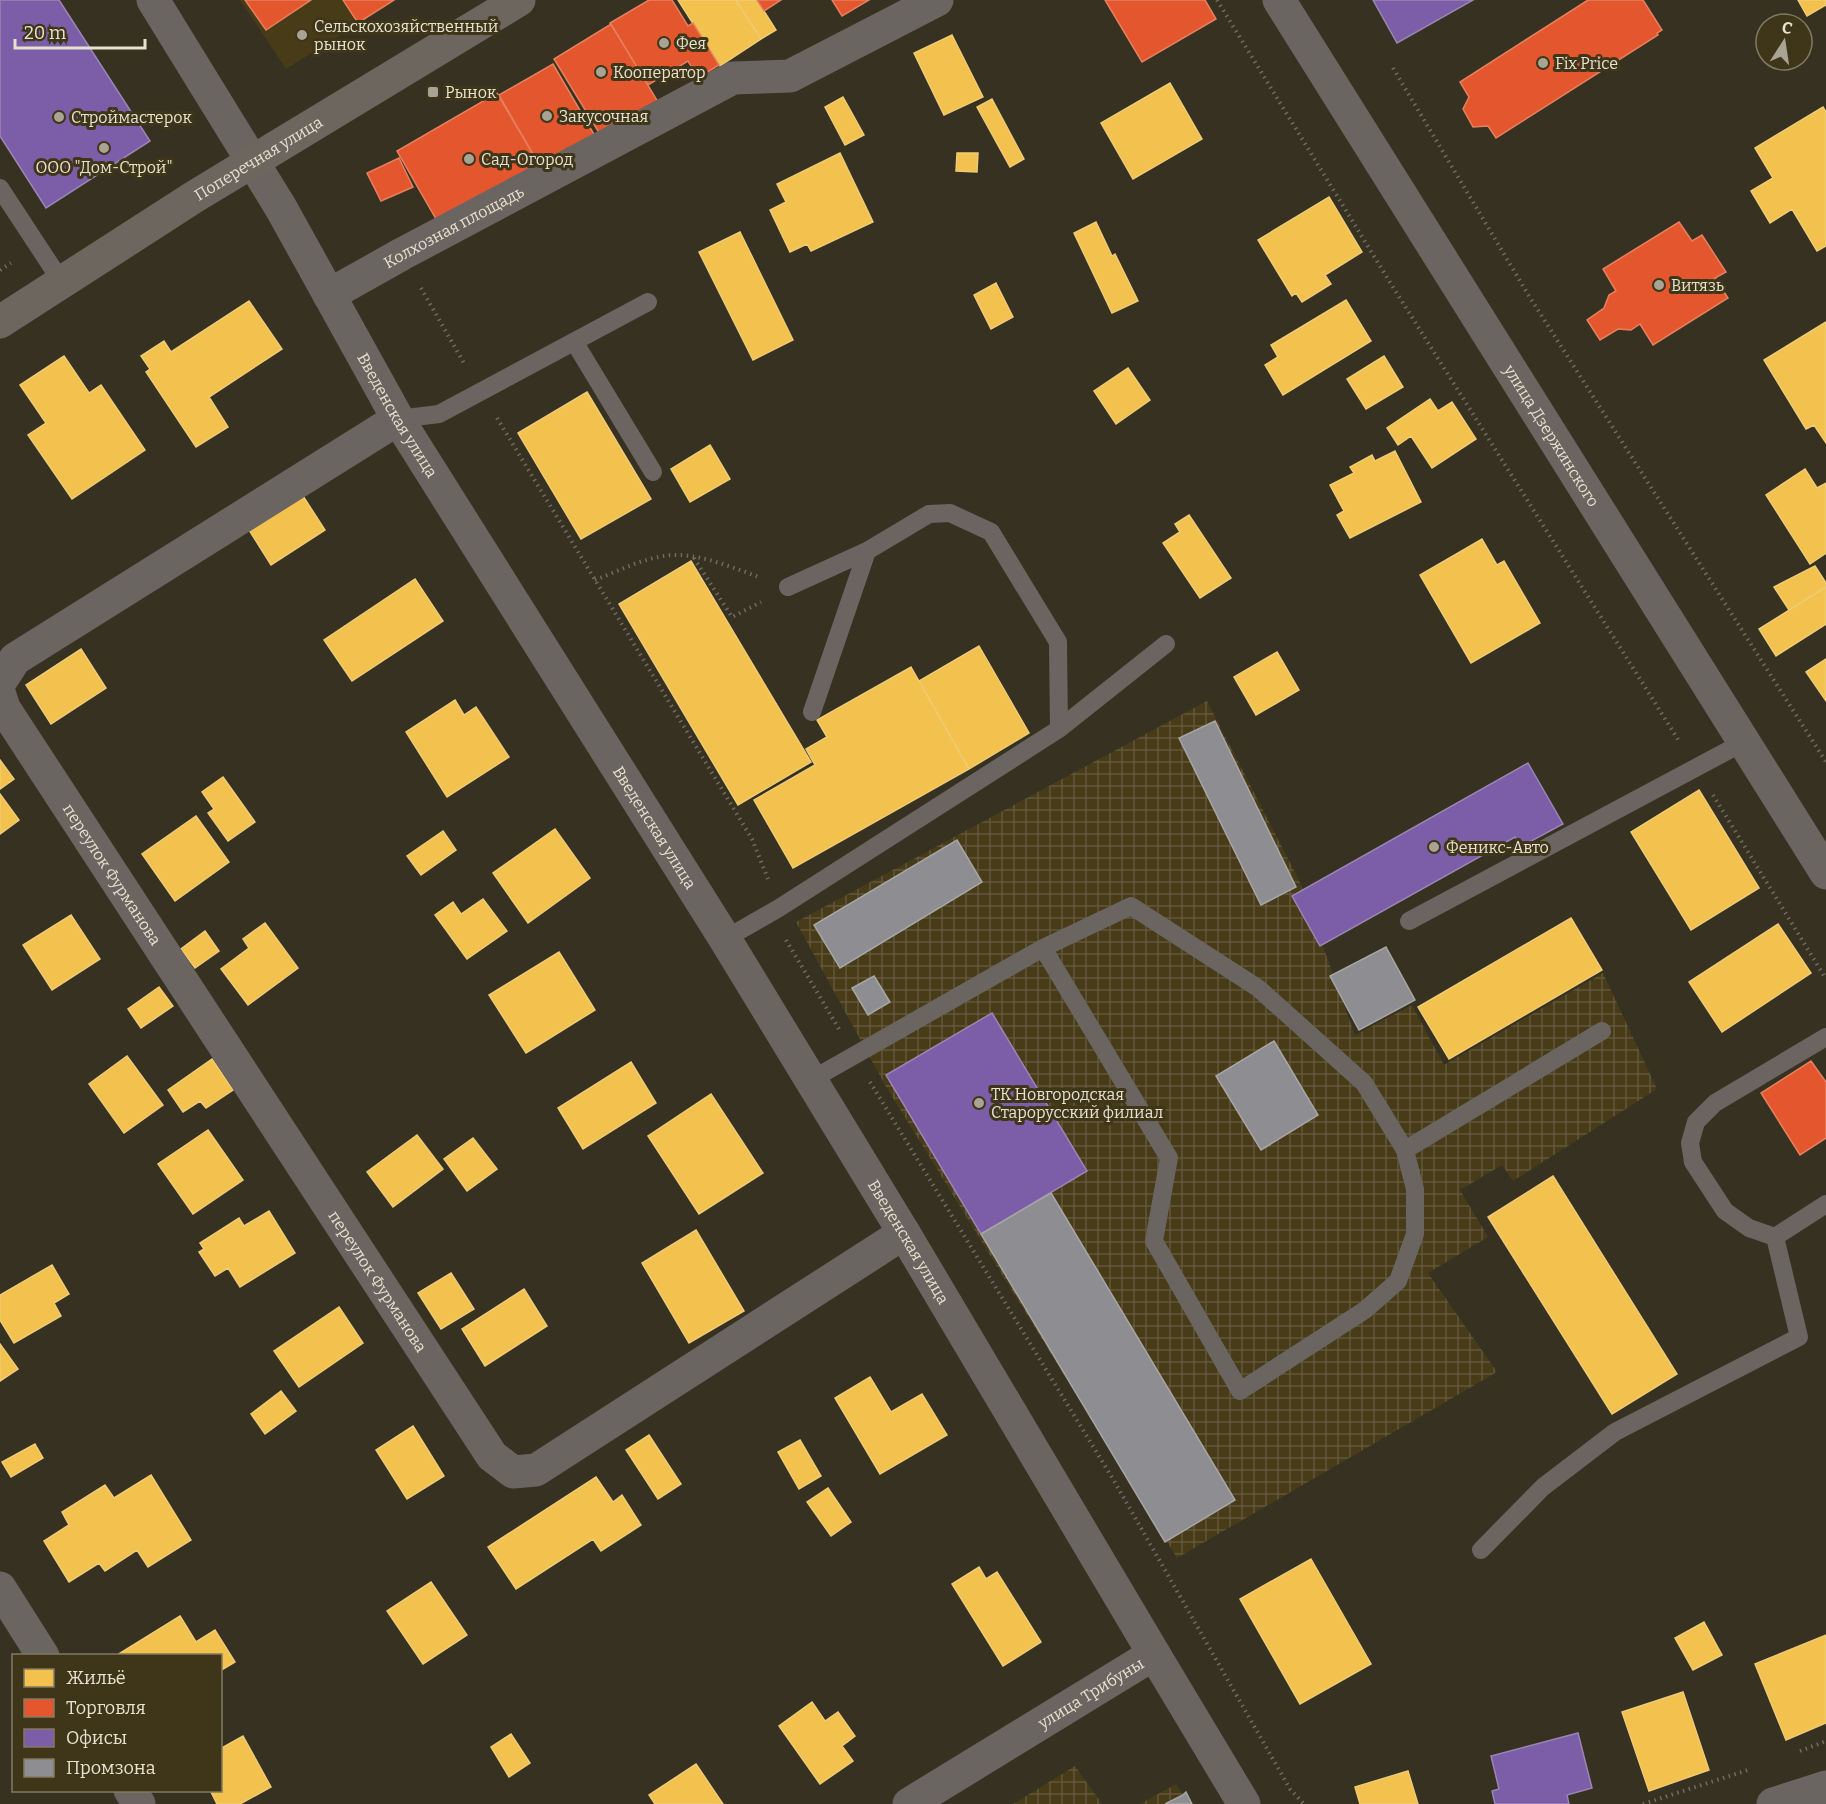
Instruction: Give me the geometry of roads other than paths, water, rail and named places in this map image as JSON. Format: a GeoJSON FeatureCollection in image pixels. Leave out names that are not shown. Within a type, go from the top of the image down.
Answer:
{"type":"FeatureCollection","features":[{"type":"Feature","properties":{"kind":"main road","name":"Поперечная улица"},"geometry":{"type":"LineString","coordinates":[[0,322],[254,161],[519,0]]}},
{"type":"Feature","properties":{"kind":"street","name":"Введенская улица"},"geometry":{"type":"LineString","coordinates":[[153,0],[254,161],[398,419],[725,939],[904,1233],[1154,1654]]}},
{"type":"Feature","properties":{"kind":"street","name":"Колхозная площадь"},"geometry":{"type":"LineString","coordinates":[[329,295],[422,243],[733,78],[790,76],[937,0]]}},
{"type":"Feature","properties":{"kind":"street","name":"улица Дзержинского"},"geometry":{"type":"LineString","coordinates":[[1279,0],[1826,873]]}},
{"type":"Feature","properties":{"kind":"street"},"geometry":{"type":"LineString","coordinates":[[0,682],[15,659],[398,419]]}},
{"type":"Feature","properties":{"kind":"street","name":"переулок Фурманова"},"geometry":{"type":"LineString","coordinates":[[0,695],[10,718],[485,1446],[492,1456],[513,1472],[536,1470],[904,1233]]}},
{"type":"Feature","properties":{"kind":"street"},"geometry":{"type":"LineString","coordinates":[[0,1588],[42,1654]]}},
{"type":"Feature","properties":{"kind":"street","name":"улица Трибуны"},"geometry":{"type":"LineString","coordinates":[[909,1804],[1154,1654],[1244,1804]]}},
{"type":"Feature","properties":{"kind":"street"},"geometry":{"type":"LineString","coordinates":[[1773,1804],[1826,1787]]}},
{"type":"Feature","properties":{"kind":"lane"},"geometry":{"type":"LineString","coordinates":[[0,188],[61,282]]}},
{"type":"Feature","properties":{"kind":"lane"},"geometry":{"type":"LineString","coordinates":[[398,419],[439,414],[648,302]]}},
{"type":"Feature","properties":{"kind":"lane"},"geometry":{"type":"LineString","coordinates":[[575,342],[653,472]]}},
{"type":"Feature","properties":{"kind":"lane"},"geometry":{"type":"LineString","coordinates":[[788,587],[867,550],[929,514],[950,513],[991,532],[1058,642],[1059,729]]}},
{"type":"Feature","properties":{"kind":"lane"},"geometry":{"type":"LineString","coordinates":[[812,712],[867,550]]}},
{"type":"Feature","properties":{"kind":"lane"},"geometry":{"type":"LineString","coordinates":[[725,939],[779,908],[1059,729],[1166,644]]}},
{"type":"Feature","properties":{"kind":"lane"},"geometry":{"type":"LineString","coordinates":[[1409,921],[1744,742]]}},
{"type":"Feature","properties":{"kind":"lane"},"geometry":{"type":"LineString","coordinates":[[811,1080],[1044,948],[1131,906],[1258,988],[1364,1083],[1405,1150],[1415,1189],[1414,1234],[1398,1281],[1365,1310],[1240,1391],[1154,1241],[1169,1158],[1044,948]]}},
{"type":"Feature","properties":{"kind":"lane"},"geometry":{"type":"LineString","coordinates":[[1405,1150],[1602,1031]]}},
{"type":"Feature","properties":{"kind":"lane"},"geometry":{"type":"LineString","coordinates":[[1775,1237],[1749,1228],[1725,1211],[1693,1162],[1690,1143],[1696,1122],[1715,1102],[1826,1037]]}},
{"type":"Feature","properties":{"kind":"lane"},"geometry":{"type":"LineString","coordinates":[[1775,1237],[1826,1204]]}},
{"type":"Feature","properties":{"kind":"lane"},"geometry":{"type":"LineString","coordinates":[[1481,1550],[1543,1487],[1615,1432],[1799,1337],[1775,1237]]}},
{"type":"Feature","properties":{"kind":"place","name":"Сельскохозяйственный рынок"},"geometry":{"type":"Point","coordinates":[302,35]}},
{"type":"Feature","properties":{"kind":"place","name":"Фея"},"geometry":{"type":"Point","coordinates":[664,43]}},
{"type":"Feature","properties":{"kind":"place","name":"Fix Price"},"geometry":{"type":"Point","coordinates":[1543,63]}},
{"type":"Feature","properties":{"kind":"place","name":"Кооператор"},"geometry":{"type":"Point","coordinates":[601,72]}},
{"type":"Feature","properties":{"kind":"place","name":"Рынок"},"geometry":{"type":"Point","coordinates":[433,92]}},
{"type":"Feature","properties":{"kind":"place","name":"Закусочная"},"geometry":{"type":"Point","coordinates":[547,116]}},
{"type":"Feature","properties":{"kind":"place","name":"Строймастерок"},"geometry":{"type":"Point","coordinates":[59,117]}},
{"type":"Feature","properties":{"kind":"place","name":"ООО \"Дом-Строй\""},"geometry":{"type":"Point","coordinates":[104,148]}},
{"type":"Feature","properties":{"kind":"place","name":"Сад-Огород"},"geometry":{"type":"Point","coordinates":[469,159]}},
{"type":"Feature","properties":{"kind":"place","name":"Витязь"},"geometry":{"type":"Point","coordinates":[1659,285]}},
{"type":"Feature","properties":{"kind":"place","name":"Феникс-Авто"},"geometry":{"type":"Point","coordinates":[1434,847]}},
{"type":"Feature","properties":{"kind":"place","name":"ТК Новгородская Старорусский филиал"},"geometry":{"type":"Point","coordinates":[979,1103]}}]}
